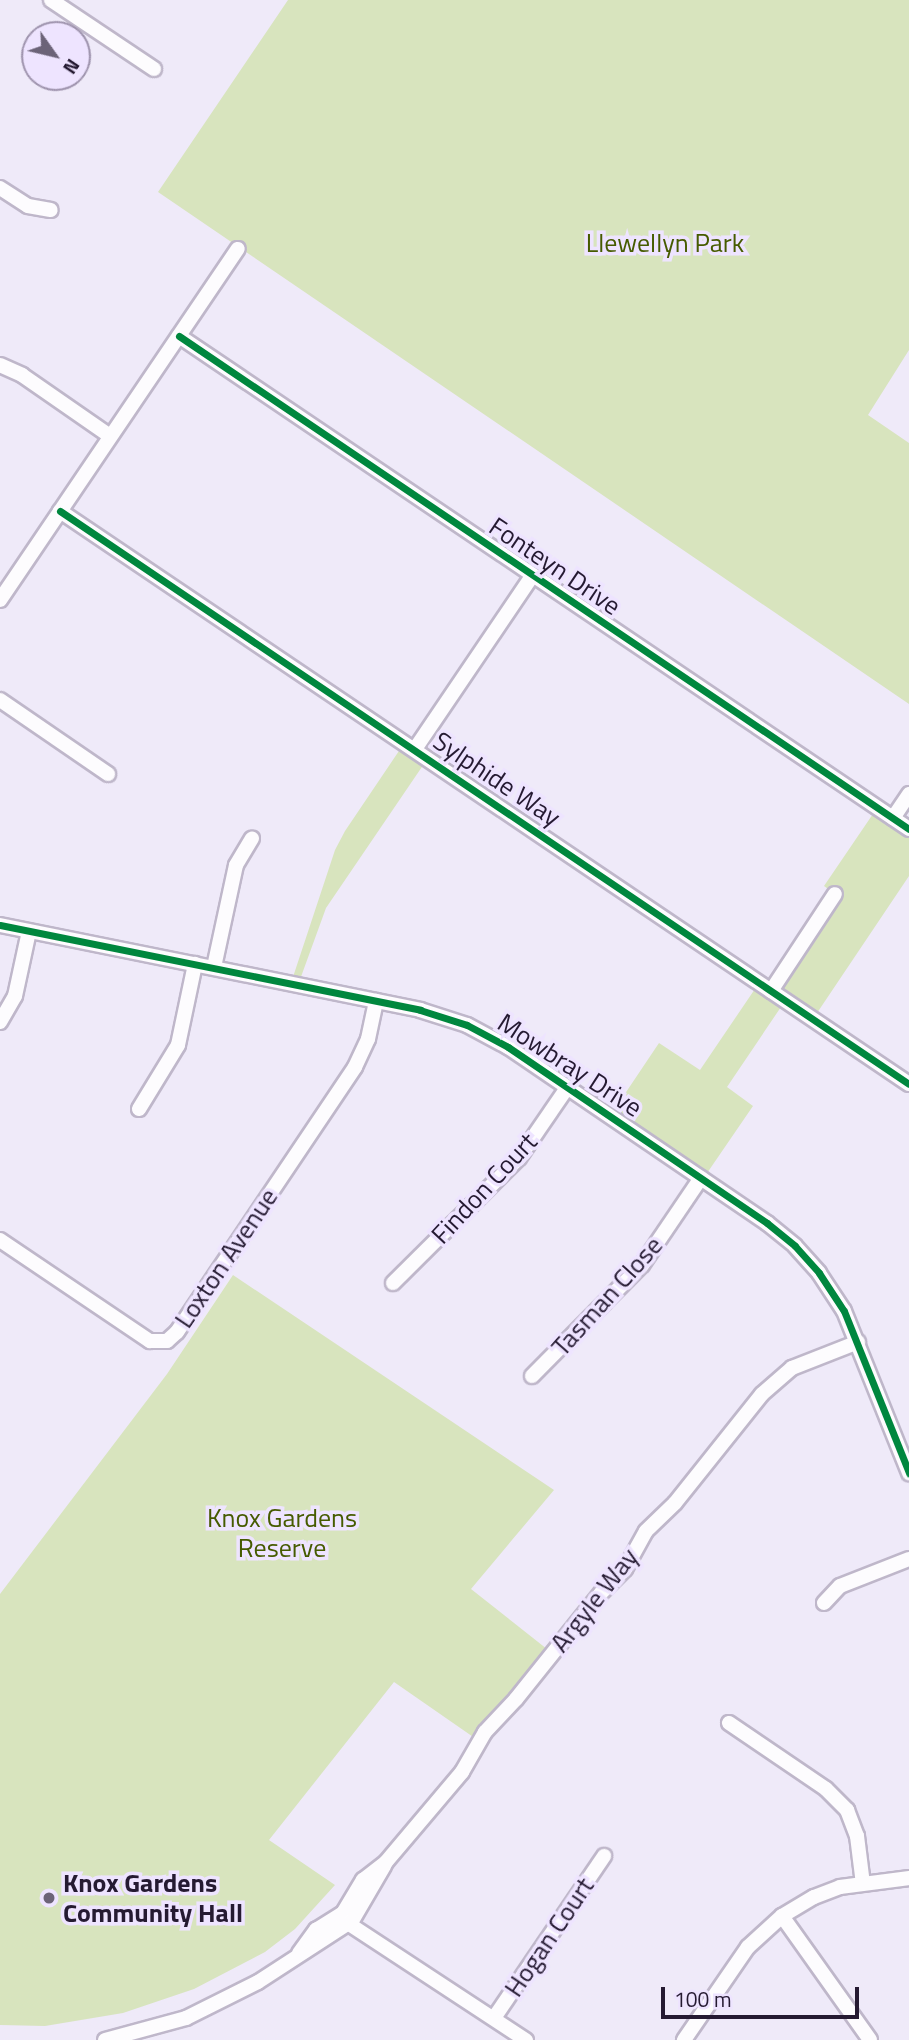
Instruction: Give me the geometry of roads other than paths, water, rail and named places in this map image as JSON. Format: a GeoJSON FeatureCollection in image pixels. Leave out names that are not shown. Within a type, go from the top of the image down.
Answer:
{"type":"FeatureCollection","features":[{"type":"Feature","properties":{"kind":"street"},"geometry":{"type":"LineString","coordinates":[[51,0],[154,69]]}},
{"type":"Feature","properties":{"kind":"street"},"geometry":{"type":"LineString","coordinates":[[0,188],[28,206],[51,210]]}},
{"type":"Feature","properties":{"kind":"street"},"geometry":{"type":"LineString","coordinates":[[0,600],[238,249]]}},
{"type":"Feature","properties":{"kind":"street","name":"Fonteyn Drive"},"geometry":{"type":"LineString","coordinates":[[179,336],[909,830]]}},
{"type":"Feature","properties":{"kind":"street"},"geometry":{"type":"LineString","coordinates":[[0,365],[22,375],[110,436]]}},
{"type":"Feature","properties":{"kind":"street","name":"Sylphide Way"},"geometry":{"type":"LineString","coordinates":[[60,511],[909,1084]]}},
{"type":"Feature","properties":{"kind":"street"},"geometry":{"type":"LineString","coordinates":[[415,749],[532,576]]}},
{"type":"Feature","properties":{"kind":"street"},"geometry":{"type":"LineString","coordinates":[[0,700],[108,774]]}},
{"type":"Feature","properties":{"kind":"street"},"geometry":{"type":"LineString","coordinates":[[892,818],[909,794]]}},
{"type":"Feature","properties":{"kind":"street"},"geometry":{"type":"LineString","coordinates":[[214,967],[236,865],[252,838]]}},
{"type":"Feature","properties":{"kind":"street"},"geometry":{"type":"LineString","coordinates":[[771,991],[835,894]]}},
{"type":"Feature","properties":{"kind":"street","name":"Mowbray Drive"},"geometry":{"type":"LineString","coordinates":[[0,925],[376,1001],[443,1016],[478,1030],[701,1178],[795,1246],[837,1298],[905,1449],[909,1472]]}},
{"type":"Feature","properties":{"kind":"street"},"geometry":{"type":"LineString","coordinates":[[0,1022],[15,996],[29,931]]}},
{"type":"Feature","properties":{"kind":"street"},"geometry":{"type":"LineString","coordinates":[[139,1109],[178,1045],[195,964]]}},
{"type":"Feature","properties":{"kind":"street","name":"Loxton Avenue"},"geometry":{"type":"LineString","coordinates":[[0,1240],[150,1341],[167,1341],[177,1332],[355,1067],[368,1039],[376,1001]]}},
{"type":"Feature","properties":{"kind":"street","name":"Findon Court"},"geometry":{"type":"LineString","coordinates":[[393,1283],[519,1158],[567,1088]]}},
{"type":"Feature","properties":{"kind":"street","name":"Tasman Close"},"geometry":{"type":"LineString","coordinates":[[533,1376],[642,1265],[701,1178]]}},
{"type":"Feature","properties":{"kind":"street","name":"Argyle Way"},"geometry":{"type":"LineString","coordinates":[[347,1917],[386,1861],[468,1765],[492,1723],[516,1699],[601,1593],[625,1569],[646,1531],[675,1503],[762,1394],[792,1368],[858,1342]]}},
{"type":"Feature","properties":{"kind":"street"},"geometry":{"type":"LineString","coordinates":[[824,1603],[840,1586],[909,1559]]}},
{"type":"Feature","properties":{"kind":"street"},"geometry":{"type":"LineString","coordinates":[[729,1723],[826,1789],[847,1810],[858,1836],[863,1884]]}},
{"type":"Feature","properties":{"kind":"street","name":"Hogan Court"},"geometry":{"type":"LineString","coordinates":[[494,2018],[604,1856]]}},
{"type":"Feature","properties":{"kind":"street"},"geometry":{"type":"LineString","coordinates":[[684,2040],[748,1947],[782,1916],[821,1894],[863,1884],[909,1878]]}},
{"type":"Feature","properties":{"kind":"street"},"geometry":{"type":"LineString","coordinates":[[782,1916],[870,2040]]}},
{"type":"Feature","properties":{"kind":"street"},"geometry":{"type":"LineString","coordinates":[[104,2040],[166,2025],[206,2010],[244,1991],[347,1917],[526,2040]]}},
{"type":"Feature","properties":{"kind":"place","name":"Knox Gardens Community Hall"},"geometry":{"type":"Point","coordinates":[49,1898]}},
{"type":"Feature","properties":{"kind":"park label","name":"Llewellyn Park"},"geometry":{"type":"Point","coordinates":[665,243]}},
{"type":"Feature","properties":{"kind":"park label","name":"Knox Gardens Reserve"},"geometry":{"type":"Point","coordinates":[282,1533]}}]}
